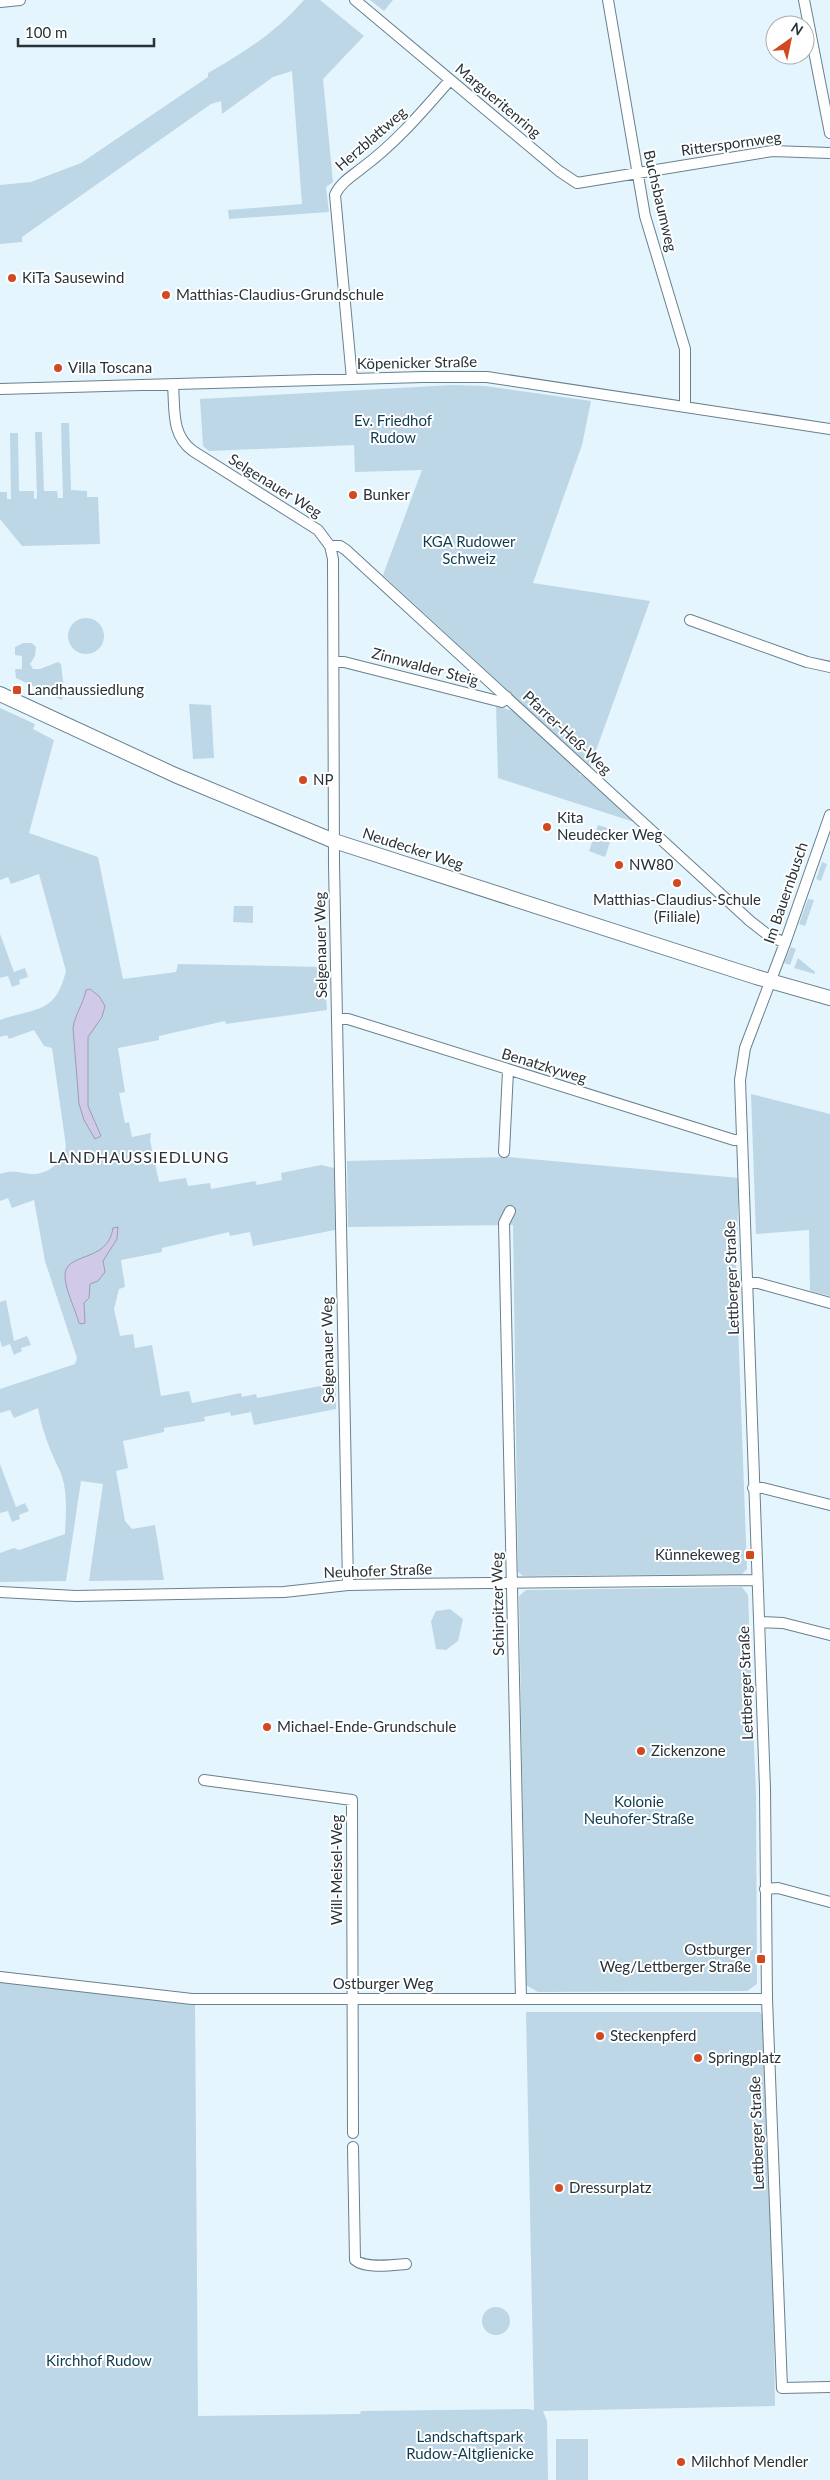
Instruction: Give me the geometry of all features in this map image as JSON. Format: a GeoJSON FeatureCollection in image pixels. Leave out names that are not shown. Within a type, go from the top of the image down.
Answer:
{"type":"FeatureCollection","features":[{"type":"Feature","properties":{"kind":"street"},"geometry":{"type":"LineString","coordinates":[[0,2],[20,0]]}},
{"type":"Feature","properties":{"kind":"street","name":"Margueritenring"},"geometry":{"type":"LineString","coordinates":[[355,0],[570,180],[583,183],[637,174]]}},
{"type":"Feature","properties":{"kind":"street","name":"Buchsbaumweg"},"geometry":{"type":"LineString","coordinates":[[608,0],[645,216],[681,328],[685,349],[685,408]]}},
{"type":"Feature","properties":{"kind":"street"},"geometry":{"type":"LineString","coordinates":[[804,0],[830,133]]}},
{"type":"Feature","properties":{"kind":"street","name":"Herzblattweg"},"geometry":{"type":"LineString","coordinates":[[352,379],[335,195],[342,184],[389,146],[409,127],[450,80]]}},
{"type":"Feature","properties":{"kind":"street","name":"Ritterspornweg"},"geometry":{"type":"LineString","coordinates":[[637,174],[772,151],[830,154]]}},
{"type":"Feature","properties":{"kind":"street","name":"Köpenicker Straße"},"geometry":{"type":"LineString","coordinates":[[0,389],[488,377],[830,430]]}},
{"type":"Feature","properties":{"kind":"street","name":"Selgenauer Weg"},"geometry":{"type":"LineString","coordinates":[[173,385],[176,425],[181,440],[187,447],[318,530],[330,546],[333,559],[334,841],[348,1585]]}},
{"type":"Feature","properties":{"kind":"street","name":"Pfarrer-Heß-Weg"},"geometry":{"type":"LineString","coordinates":[[330,546],[340,546],[346,550],[750,921],[768,935],[785,943]]}},
{"type":"Feature","properties":{"kind":"street"},"geometry":{"type":"LineString","coordinates":[[690,620],[807,662],[830,667]]}},
{"type":"Feature","properties":{"kind":"street","name":"Zinnwalder Steig"},"geometry":{"type":"LineString","coordinates":[[334,662],[344,662],[502,702],[507,697]]}},
{"type":"Feature","properties":{"kind":"street","name":"Neudecker Weg"},"geometry":{"type":"LineString","coordinates":[[0,694],[175,775],[334,841],[771,982],[830,998]]}},
{"type":"Feature","properties":{"kind":"street","name":"Im Bauernbusch"},"geometry":{"type":"LineString","coordinates":[[771,982],[830,814]]}},
{"type":"Feature","properties":{"kind":"street","name":"Lettberger Straße"},"geometry":{"type":"LineString","coordinates":[[771,982],[743,1058],[740,1080],[759,1622],[767,1999],[782,2388],[830,2387]]}},
{"type":"Feature","properties":{"kind":"street","name":"Benatzkyweg"},"geometry":{"type":"LineString","coordinates":[[338,1019],[348,1019],[734,1140],[741,1140]]}},
{"type":"Feature","properties":{"kind":"street"},"geometry":{"type":"LineString","coordinates":[[504,1152],[508,1070]]}},
{"type":"Feature","properties":{"kind":"street","name":"Schirpitzer Weg"},"geometry":{"type":"LineString","coordinates":[[510,1211],[504,1223],[521,1999]]}},
{"type":"Feature","properties":{"kind":"street"},"geometry":{"type":"LineString","coordinates":[[747,1283],[758,1283],[830,1303]]}},
{"type":"Feature","properties":{"kind":"street"},"geometry":{"type":"LineString","coordinates":[[754,1488],[763,1488],[830,1505]]}},
{"type":"Feature","properties":{"kind":"street","name":"Neuhofer Straße"},"geometry":{"type":"LineString","coordinates":[[0,1592],[76,1596],[284,1592],[348,1585],[757,1580]]}},
{"type":"Feature","properties":{"kind":"street"},"geometry":{"type":"LineString","coordinates":[[759,1622],[783,1623],[830,1635]]}},
{"type":"Feature","properties":{"kind":"street","name":"Will-Meisel-Weg"},"geometry":{"type":"LineString","coordinates":[[204,1780],[352,1800],[353,1999]]}},
{"type":"Feature","properties":{"kind":"street"},"geometry":{"type":"LineString","coordinates":[[765,1889],[778,1888],[830,1902]]}},
{"type":"Feature","properties":{"kind":"street","name":"Ostburger Weg"},"geometry":{"type":"LineString","coordinates":[[0,1977],[192,1999],[767,1999]]}},
{"type":"Feature","properties":{"kind":"street"},"geometry":{"type":"LineString","coordinates":[[353,1999],[353,2133]]}},
{"type":"Feature","properties":{"kind":"street"},"geometry":{"type":"LineString","coordinates":[[353,2147],[355,2260],[359,2263],[374,2265],[406,2264]]}},
{"type":"Feature","properties":{"kind":"green space"},"geometry":{"type":"Polygon","coordinates":[[[304,0],[320,0],[364,36],[323,79],[333,182],[326,187],[329,212],[229,219],[228,210],[302,204],[292,71],[273,77],[222,114],[221,101],[211,104],[22,237],[22,242],[0,244],[0,185],[31,182],[81,163],[208,77],[208,73],[259,41],[304,0]]]}},
{"type":"Feature","properties":{"kind":"green space"},"geometry":{"type":"Polygon","coordinates":[[[370,0],[393,0],[384,11],[370,0]]]}},
{"type":"Feature","properties":{"kind":"green space","name":"KGA Rudower Schweiz"},"geometry":{"type":"Polygon","coordinates":[[[453,385],[485,386],[591,401],[582,445],[533,583],[650,601],[590,767],[383,575],[422,470],[355,472],[354,445],[209,451],[203,446],[200,399],[453,385]]]}},
{"type":"Feature","properties":{"kind":"green space"},"geometry":{"type":"Polygon","coordinates":[[[61,423],[69,423],[71,490],[87,491],[87,497],[98,497],[100,544],[22,546],[0,519],[0,492],[7,492],[7,499],[11,499],[10,433],[18,433],[19,491],[34,491],[34,499],[37,498],[35,432],[42,432],[44,491],[57,491],[58,498],[63,498],[61,423]]]}},
{"type":"Feature","properties":{"kind":"green space"},"geometry":{"type":"Polygon","coordinates":[[[86,618],[93,619],[99,623],[103,629],[103,643],[99,649],[93,653],[86,654],[79,653],[73,649],[69,643],[68,636],[69,629],[73,623],[79,619],[86,618]]]}},
{"type":"Feature","properties":{"kind":"green space"},"geometry":{"type":"Polygon","coordinates":[[[23,643],[32,643],[36,647],[35,656],[30,664],[33,669],[40,669],[58,662],[61,664],[64,689],[62,700],[16,678],[15,669],[22,669],[22,656],[15,655],[15,647],[23,643]]]}},
{"type":"Feature","properties":{"kind":"green space"},"geometry":{"type":"Polygon","coordinates":[[[189,704],[211,705],[214,758],[193,759],[189,704]]]}},
{"type":"Feature","properties":{"kind":"green space"},"geometry":{"type":"Polygon","coordinates":[[[496,706],[514,711],[580,772],[579,774],[584,776],[634,822],[498,778],[496,706]]]}},
{"type":"Feature","properties":{"kind":"green space"},"geometry":{"type":"Polygon","coordinates":[[[0,708],[35,724],[33,729],[54,740],[29,833],[98,857],[123,979],[176,972],[178,964],[324,967],[327,1010],[226,1024],[225,1021],[159,1036],[159,1040],[118,1048],[125,1092],[119,1093],[125,1123],[129,1122],[132,1137],[151,1133],[150,1140],[159,1182],[186,1178],[188,1186],[210,1183],[211,1189],[255,1181],[257,1185],[282,1180],[281,1173],[321,1165],[334,1168],[335,1230],[253,1246],[250,1232],[230,1236],[229,1232],[162,1248],[162,1252],[121,1260],[125,1287],[119,1289],[114,1309],[120,1336],[133,1334],[135,1348],[152,1345],[161,1396],[189,1391],[192,1403],[241,1393],[242,1397],[256,1394],[257,1398],[336,1383],[336,1409],[254,1425],[251,1412],[231,1416],[230,1412],[204,1417],[205,1421],[164,1428],[164,1432],[123,1441],[128,1468],[116,1471],[125,1521],[132,1529],[155,1525],[164,1580],[89,1581],[103,1484],[81,1481],[66,1581],[0,1582],[0,1553],[14,1548],[19,1550],[65,1534],[66,1510],[63,1478],[47,1440],[38,1408],[14,1418],[10,1410],[0,1413],[0,1389],[75,1364],[77,1358],[45,1261],[34,1200],[12,1208],[8,1198],[0,1201],[0,1174],[14,1172],[35,1174],[46,1171],[59,1161],[66,1146],[52,1048],[44,1046],[34,1030],[9,1039],[7,1035],[0,1037],[0,1020],[34,1010],[50,1002],[56,995],[66,971],[39,874],[11,884],[8,877],[0,880],[0,708]]]}},
{"type":"Feature","properties":{"kind":"green space"},"geometry":{"type":"Polygon","coordinates":[[[598,825],[614,830],[605,857],[589,851],[598,825]]]}},
{"type":"Feature","properties":{"kind":"green space"},"geometry":{"type":"Polygon","coordinates":[[[822,862],[827,864],[821,881],[816,879],[822,862]]]}},
{"type":"Feature","properties":{"kind":"green space"},"geometry":{"type":"Polygon","coordinates":[[[808,899],[814,900],[805,926],[799,924],[808,899]]]}},
{"type":"Feature","properties":{"kind":"green space"},"geometry":{"type":"Polygon","coordinates":[[[234,906],[253,906],[253,923],[233,922],[234,906]]]}},
{"type":"Feature","properties":{"kind":"green space"},"geometry":{"type":"Polygon","coordinates":[[[0,934],[14,972],[25,968],[28,977],[19,980],[20,984],[12,987],[8,976],[0,978],[0,934]]]}},
{"type":"Feature","properties":{"kind":"green space"},"geometry":{"type":"Polygon","coordinates":[[[791,947],[796,949],[790,965],[784,963],[791,947]]]}},
{"type":"Feature","properties":{"kind":"green space"},"geometry":{"type":"Polygon","coordinates":[[[798,958],[815,972],[815,974],[794,968],[798,958]]]}},
{"type":"Feature","properties":{"kind":"green space"},"geometry":{"type":"Polygon","coordinates":[[[751,1094],[830,1114],[830,1296],[810,1291],[809,1230],[756,1234],[751,1094]]]}},
{"type":"Feature","properties":{"kind":"green space"},"geometry":{"type":"Polygon","coordinates":[[[508,1157],[739,1178],[736,1270],[747,1569],[742,1574],[523,1576],[518,1572],[513,1225],[348,1227],[347,1161],[508,1157]]]}},
{"type":"Feature","properties":{"kind":"green space"},"geometry":{"type":"Polygon","coordinates":[[[6,1300],[14,1341],[27,1336],[31,1345],[21,1348],[22,1351],[14,1355],[10,1344],[2,1347],[0,1340],[0,1302],[6,1300]]]}},
{"type":"Feature","properties":{"kind":"green space"},"geometry":{"type":"Polygon","coordinates":[[[0,1464],[16,1507],[25,1503],[29,1511],[19,1515],[20,1519],[12,1522],[8,1511],[0,1513],[0,1464]]]}},
{"type":"Feature","properties":{"kind":"green space","name":"Kolonie Neuhofer-Straße"},"geometry":{"type":"Polygon","coordinates":[[[742,1587],[748,1595],[756,1794],[757,1984],[747,1991],[538,1992],[526,1985],[519,1596],[526,1590],[742,1587]]]}},
{"type":"Feature","properties":{"kind":"green space"},"geometry":{"type":"Polygon","coordinates":[[[450,1609],[463,1619],[458,1641],[446,1650],[436,1649],[431,1621],[436,1611],[450,1609]]]}},
{"type":"Feature","properties":{"kind":"green space"},"geometry":{"type":"Polygon","coordinates":[[[0,1981],[195,2003],[198,2416],[360,2414],[361,2411],[534,2410],[526,2012],[759,2012],[763,2015],[773,2279],[775,2406],[543,2411],[547,2421],[548,2480],[0,2480],[0,1981]]]}},
{"type":"Feature","properties":{"kind":"green space"},"geometry":{"type":"Polygon","coordinates":[[[496,2307],[506,2311],[510,2321],[506,2331],[496,2335],[486,2331],[482,2321],[486,2311],[496,2307]]]}},
{"type":"Feature","properties":{"kind":"green space"},"geometry":{"type":"Polygon","coordinates":[[[556,2439],[588,2439],[588,2480],[556,2480],[556,2439]]]}},
{"type":"Feature","properties":{"kind":"shaded area"},"geometry":{"type":"Polygon","coordinates":[[[90,989],[99,996],[105,1006],[102,1017],[88,1037],[88,1106],[101,1136],[95,1139],[84,1120],[79,1104],[73,1028],[86,990],[90,989]]]}},
{"type":"Feature","properties":{"kind":"shaded area"},"geometry":{"type":"Polygon","coordinates":[[[118,1227],[117,1239],[103,1261],[105,1272],[98,1281],[90,1284],[89,1298],[84,1303],[85,1323],[79,1323],[67,1288],[66,1269],[71,1263],[103,1247],[109,1239],[113,1228],[118,1227]]]}},
{"type":"Feature","properties":{"kind":"place","name":"KiTa Sausewind"},"geometry":{"type":"Point","coordinates":[12,278]}},
{"type":"Feature","properties":{"kind":"place","name":"Matthias-Claudius-Grundschule"},"geometry":{"type":"Point","coordinates":[166,295]}},
{"type":"Feature","properties":{"kind":"place","name":"Villa Toscana"},"geometry":{"type":"Point","coordinates":[58,368]}},
{"type":"Feature","properties":{"kind":"place","name":"Bunker"},"geometry":{"type":"Point","coordinates":[353,495]}},
{"type":"Feature","properties":{"kind":"place","name":"Landhaussiedlung"},"geometry":{"type":"Point","coordinates":[17,690]}},
{"type":"Feature","properties":{"kind":"place","name":"NP"},"geometry":{"type":"Point","coordinates":[303,780]}},
{"type":"Feature","properties":{"kind":"place","name":"Kita Neudecker Weg"},"geometry":{"type":"Point","coordinates":[547,827]}},
{"type":"Feature","properties":{"kind":"place","name":"NW80"},"geometry":{"type":"Point","coordinates":[619,865]}},
{"type":"Feature","properties":{"kind":"place","name":"Matthias-Claudius-Schule (Filiale)"},"geometry":{"type":"Point","coordinates":[677,883]}},
{"type":"Feature","properties":{"kind":"place","name":"Künnekeweg"},"geometry":{"type":"Point","coordinates":[750,1555]}},
{"type":"Feature","properties":{"kind":"place","name":"Michael-Ende-Grundschule"},"geometry":{"type":"Point","coordinates":[267,1727]}},
{"type":"Feature","properties":{"kind":"place","name":"Zickenzone"},"geometry":{"type":"Point","coordinates":[641,1751]}},
{"type":"Feature","properties":{"kind":"place","name":"Ostburger Weg/Lettberger Straße"},"geometry":{"type":"Point","coordinates":[761,1959]}},
{"type":"Feature","properties":{"kind":"place","name":"Steckenpferd"},"geometry":{"type":"Point","coordinates":[600,2036]}},
{"type":"Feature","properties":{"kind":"place","name":"Springplatz"},"geometry":{"type":"Point","coordinates":[698,2058]}},
{"type":"Feature","properties":{"kind":"place","name":"Dressurplatz"},"geometry":{"type":"Point","coordinates":[559,2188]}},
{"type":"Feature","properties":{"kind":"place","name":"Milchhof Mendler"},"geometry":{"type":"Point","coordinates":[681,2462]}},
{"type":"Feature","properties":{"kind":"district","name":"LANDHAUSSIEDLUNG"},"geometry":{"type":"Point","coordinates":[139,1157]}},
{"type":"Feature","properties":{"kind":"park label","name":"Ev. Friedhof Rudow"},"geometry":{"type":"Point","coordinates":[393,430]}},
{"type":"Feature","properties":{"kind":"park label","name":"Kirchhof Rudow"},"geometry":{"type":"Point","coordinates":[99,2361]}},
{"type":"Feature","properties":{"kind":"park label","name":"Landschaftspark Rudow-Altglienicke"},"geometry":{"type":"Point","coordinates":[470,2446]}}]}
